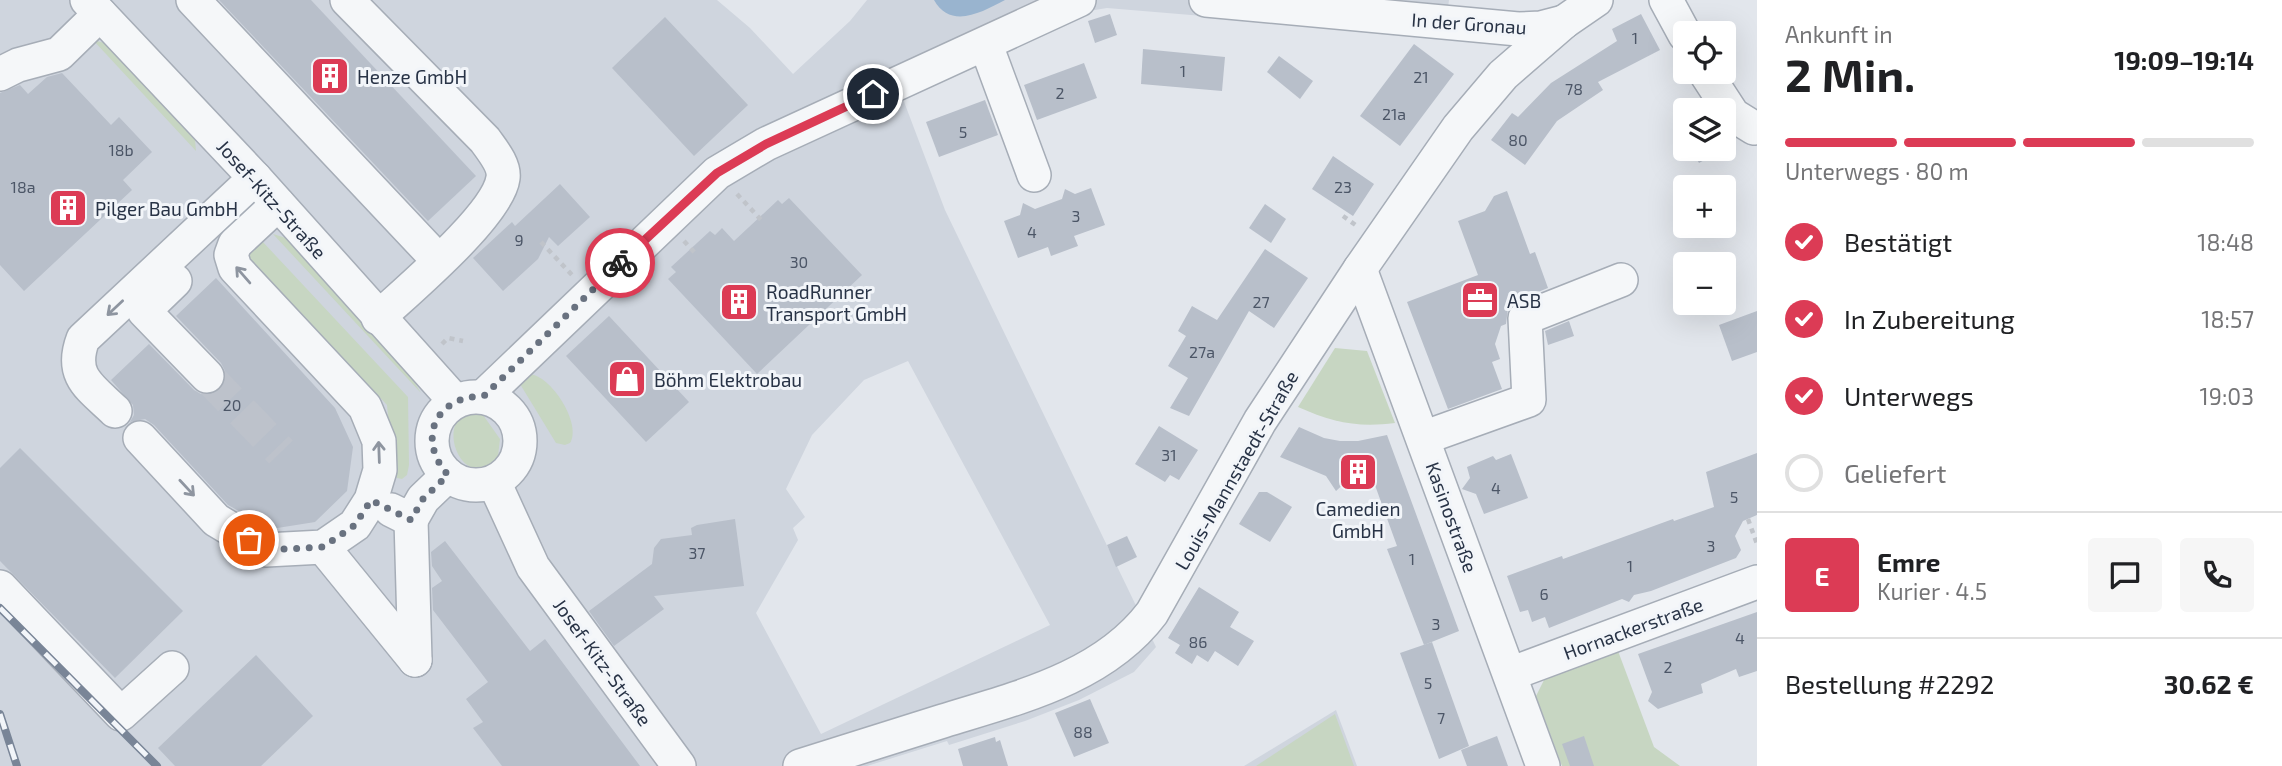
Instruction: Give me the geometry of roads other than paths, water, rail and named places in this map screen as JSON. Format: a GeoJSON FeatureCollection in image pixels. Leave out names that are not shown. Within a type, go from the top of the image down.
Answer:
{"type":"FeatureCollection","features":[{"type":"Feature","properties":{"kind":"street"},"geometry":{"type":"LineString","coordinates":[[194,0],[439,261]]}},
{"type":"Feature","properties":{"kind":"street"},"geometry":{"type":"LineString","coordinates":[[347,0],[485,140],[497,157],[504,175],[491,205],[439,261],[378,318]]}},
{"type":"Feature","properties":{"kind":"street"},"geometry":{"type":"LineString","coordinates":[[469,399],[508,409],[520,433],[521,447],[517,460],[503,477],[494,482],[470,485],[448,475],[438,464],[433,451],[432,436],[435,422],[443,410],[469,399],[717,173],[766,144],[1079,0]]}},
{"type":"Feature","properties":{"kind":"street","name":"In der Gronau"},"geometry":{"type":"LineString","coordinates":[[1206,0],[1518,29],[1564,22]]}},
{"type":"Feature","properties":{"kind":"street","name":"Louis-Mannstaedt-Straße"},"geometry":{"type":"LineString","coordinates":[[800,766],[1022,697],[1113,653],[1137,634],[1152,613],[1260,421],[1360,269],[1458,128],[1503,75],[1564,22],[1596,0]]}},
{"type":"Feature","properties":{"kind":"street"},"geometry":{"type":"LineString","coordinates":[[1666,0],[1677,21]]}},
{"type":"Feature","properties":{"kind":"street"},"geometry":{"type":"LineString","coordinates":[[0,74],[18,65],[59,54],[93,7]]}},
{"type":"Feature","properties":{"kind":"street","name":"Josef-Kitz-Straße"},"geometry":{"type":"LineString","coordinates":[[93,7],[266,191],[378,318],[469,399]]}},
{"type":"Feature","properties":{"kind":"street"},"geometry":{"type":"LineString","coordinates":[[986,45],[1034,175]]}},
{"type":"Feature","properties":{"kind":"street"},"geometry":{"type":"LineString","coordinates":[[1713,84],[1733,116],[1754,128]]}},
{"type":"Feature","properties":{"kind":"street"},"geometry":{"type":"LineString","coordinates":[[207,376],[144,311],[266,191]]}},
{"type":"Feature","properties":{"kind":"street"},"geometry":{"type":"LineString","coordinates":[[115,411],[90,388],[80,372],[76,356],[83,339],[266,191]]}},
{"type":"Feature","properties":{"kind":"street"},"geometry":{"type":"LineString","coordinates":[[140,438],[216,520],[266,550],[323,547],[355,525],[371,500],[380,470],[379,441],[365,408],[235,268],[231,255],[235,244],[266,191]]}},
{"type":"Feature","properties":{"kind":"street","name":"Kasinostraße"},"geometry":{"type":"LineString","coordinates":[[1360,269],[1543,766]]}},
{"type":"Feature","properties":{"kind":"street"},"geometry":{"type":"LineString","coordinates":[[1423,438],[1528,400],[1525,318],[1620,280]]}},
{"type":"Feature","properties":{"kind":"street"},"geometry":{"type":"LineString","coordinates":[[323,547],[415,660],[411,520],[423,499],[448,475]]}},
{"type":"Feature","properties":{"kind":"street","name":"Josef-Kitz-Straße"},"geometry":{"type":"LineString","coordinates":[[494,482],[533,567],[679,766]]}},
{"type":"Feature","properties":{"kind":"street"},"geometry":{"type":"LineString","coordinates":[[371,500],[411,520]]}},
{"type":"Feature","properties":{"kind":"street","name":"Hornackerstraße"},"geometry":{"type":"LineString","coordinates":[[1510,674],[1757,582]]}},
{"type":"Feature","properties":{"kind":"street"},"geometry":{"type":"LineString","coordinates":[[0,587],[121,714],[172,668]]}},
{"type":"Feature","properties":{"kind":"water"},"geometry":{"type":"Polygon","coordinates":[[[934,0],[1005,0],[977,13],[958,16],[941,9],[934,0]]]}},
{"type":"Feature","properties":{"kind":"tunnel"},"geometry":{"type":"LineString","coordinates":[[207,376],[281,452]]}},
{"type":"Feature","properties":{"kind":"railway"},"geometry":{"type":"LineString","coordinates":[[0,608],[157,766]]}},
{"type":"Feature","properties":{"kind":"railway"},"geometry":{"type":"LineString","coordinates":[[0,714],[17,766]]}},
{"type":"Feature","properties":{"kind":"place","name":"Henze GmbH"},"geometry":{"type":"Point","coordinates":[330,76]}},
{"type":"Feature","properties":{"kind":"place","name":"Pilger Bau GmbH"},"geometry":{"type":"Point","coordinates":[68,208]}},
{"type":"Feature","properties":{"kind":"place","name":"ASB"},"geometry":{"type":"Point","coordinates":[1480,300]}},
{"type":"Feature","properties":{"kind":"place","name":"RoadRunner Transport GmbH"},"geometry":{"type":"Point","coordinates":[739,302]}},
{"type":"Feature","properties":{"kind":"place","name":"Böhm Elektrobau"},"geometry":{"type":"Point","coordinates":[627,379]}},
{"type":"Feature","properties":{"kind":"place","name":"Camedien GmbH"},"geometry":{"type":"Point","coordinates":[1358,472]}}]}
